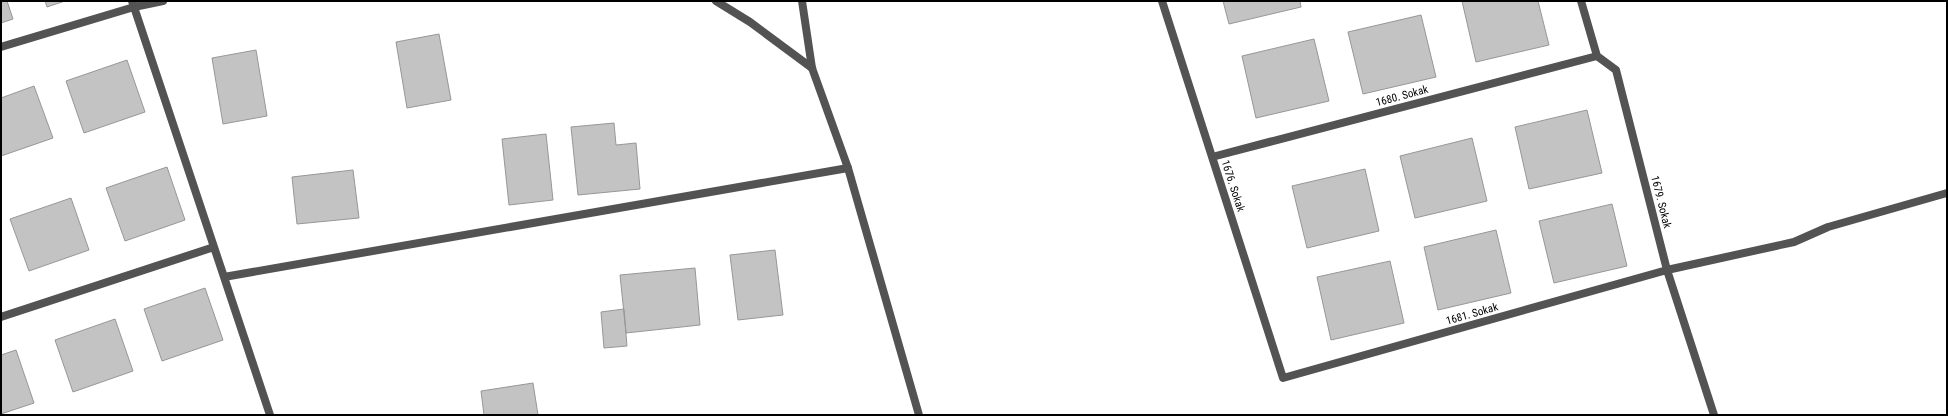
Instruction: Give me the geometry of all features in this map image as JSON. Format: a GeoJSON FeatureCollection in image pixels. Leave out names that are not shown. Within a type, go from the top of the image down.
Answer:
{"type":"FeatureCollection","features":[{"type":"Feature","properties":{"kind":"street"},"geometry":{"type":"LineString","coordinates":[[1,47],[133,4],[163,1]]}},
{"type":"Feature","properties":{"kind":"street"},"geometry":{"type":"LineString","coordinates":[[716,1],[750,22],[812,68]]}},
{"type":"Feature","properties":{"kind":"street"},"geometry":{"type":"LineString","coordinates":[[802,1],[812,68],[848,168],[919,415]]}},
{"type":"Feature","properties":{"kind":"street","name":"1676. Sokak"},"geometry":{"type":"LineString","coordinates":[[1162,1],[1283,378]]}},
{"type":"Feature","properties":{"kind":"street"},"geometry":{"type":"LineString","coordinates":[[1580,1],[1597,56]]}},
{"type":"Feature","properties":{"kind":"street"},"geometry":{"type":"LineString","coordinates":[[133,4],[270,415]]}},
{"type":"Feature","properties":{"kind":"street","name":"1680. Sokak"},"geometry":{"type":"LineString","coordinates":[[1212,157],[1597,56]]}},
{"type":"Feature","properties":{"kind":"street","name":"1679. Sokak"},"geometry":{"type":"LineString","coordinates":[[1597,56],[1616,70],[1667,270],[1714,415]]}},
{"type":"Feature","properties":{"kind":"street"},"geometry":{"type":"LineString","coordinates":[[224,277],[848,168]]}},
{"type":"Feature","properties":{"kind":"street","name":"1681. Sokak"},"geometry":{"type":"LineString","coordinates":[[1283,378],[1667,270],[1794,242],[1828,227],[1947,194]]}},
{"type":"Feature","properties":{"kind":"street"},"geometry":{"type":"LineString","coordinates":[[1,317],[214,247]]}},
{"type":"Feature","properties":{"kind":"building"},"geometry":{"type":"Polygon","coordinates":[[[1,1],[7,1],[13,19],[1,23],[1,1]]]}},
{"type":"Feature","properties":{"kind":"building"},"geometry":{"type":"Polygon","coordinates":[[[45,1],[65,1],[47,7],[45,1]]]}},
{"type":"Feature","properties":{"kind":"building"},"geometry":{"type":"Polygon","coordinates":[[[1223,1],[1300,1],[1301,7],[1229,24],[1223,1]]]}},
{"type":"Feature","properties":{"kind":"building"},"geometry":{"type":"Polygon","coordinates":[[[1462,1],[1538,1],[1549,45],[1476,62],[1462,1]]]}},
{"type":"Feature","properties":{"kind":"building"},"geometry":{"type":"Polygon","coordinates":[[[1421,15],[1436,77],[1363,94],[1348,32],[1421,15]]]}},
{"type":"Feature","properties":{"kind":"building"},"geometry":{"type":"Polygon","coordinates":[[[439,34],[451,100],[407,108],[396,42],[439,34]]]}},
{"type":"Feature","properties":{"kind":"building"},"geometry":{"type":"Polygon","coordinates":[[[1314,39],[1329,101],[1256,118],[1242,56],[1314,39]]]}},
{"type":"Feature","properties":{"kind":"building"},"geometry":{"type":"Polygon","coordinates":[[[256,50],[267,116],[223,124],[212,58],[256,50]]]}},
{"type":"Feature","properties":{"kind":"building"},"geometry":{"type":"Polygon","coordinates":[[[127,60],[145,112],[84,133],[66,81],[127,60]]]}},
{"type":"Feature","properties":{"kind":"building"},"geometry":{"type":"Polygon","coordinates":[[[34,86],[53,138],[1,156],[1,98],[34,86]]]}},
{"type":"Feature","properties":{"kind":"building"},"geometry":{"type":"Polygon","coordinates":[[[1587,110],[1602,173],[1529,189],[1515,127],[1587,110]]]}},
{"type":"Feature","properties":{"kind":"building"},"geometry":{"type":"Polygon","coordinates":[[[614,123],[616,145],[636,143],[640,189],[578,195],[571,127],[614,123]]]}},
{"type":"Feature","properties":{"kind":"building"},"geometry":{"type":"Polygon","coordinates":[[[546,134],[553,200],[509,205],[502,139],[546,134]]]}},
{"type":"Feature","properties":{"kind":"building"},"geometry":{"type":"Polygon","coordinates":[[[1472,138],[1487,201],[1415,218],[1400,156],[1472,138]]]}},
{"type":"Feature","properties":{"kind":"building"},"geometry":{"type":"Polygon","coordinates":[[[167,167],[185,220],[125,241],[106,188],[167,167]]]}},
{"type":"Feature","properties":{"kind":"building"},"geometry":{"type":"Polygon","coordinates":[[[1365,169],[1379,231],[1307,248],[1292,186],[1365,169]]]}},
{"type":"Feature","properties":{"kind":"building"},"geometry":{"type":"Polygon","coordinates":[[[353,170],[359,218],[297,224],[292,177],[353,170]]]}},
{"type":"Feature","properties":{"kind":"building"},"geometry":{"type":"Polygon","coordinates":[[[71,198],[89,250],[29,271],[10,219],[71,198]]]}},
{"type":"Feature","properties":{"kind":"building"},"geometry":{"type":"Polygon","coordinates":[[[1612,204],[1627,266],[1554,283],[1539,221],[1612,204]]]}},
{"type":"Feature","properties":{"kind":"building"},"geometry":{"type":"Polygon","coordinates":[[[1496,230],[1511,293],[1438,310],[1424,247],[1496,230]]]}},
{"type":"Feature","properties":{"kind":"building"},"geometry":{"type":"Polygon","coordinates":[[[775,250],[783,315],[738,320],[730,255],[775,250]]]}},
{"type":"Feature","properties":{"kind":"building"},"geometry":{"type":"Polygon","coordinates":[[[1390,261],[1404,323],[1331,340],[1317,277],[1390,261]]]}},
{"type":"Feature","properties":{"kind":"building"},"geometry":{"type":"Polygon","coordinates":[[[695,268],[700,325],[626,333],[620,275],[695,268]]]}},
{"type":"Feature","properties":{"kind":"building"},"geometry":{"type":"Polygon","coordinates":[[[205,288],[223,340],[162,361],[144,309],[205,288]]]}},
{"type":"Feature","properties":{"kind":"building"},"geometry":{"type":"Polygon","coordinates":[[[624,309],[627,346],[604,348],[601,312],[624,309]]]}},
{"type":"Feature","properties":{"kind":"building"},"geometry":{"type":"Polygon","coordinates":[[[115,319],[133,371],[73,392],[55,340],[115,319]]]}},
{"type":"Feature","properties":{"kind":"building"},"geometry":{"type":"Polygon","coordinates":[[[16,350],[34,403],[1,414],[1,355],[16,350]]]}},
{"type":"Feature","properties":{"kind":"building"},"geometry":{"type":"Polygon","coordinates":[[[533,383],[538,415],[484,415],[481,391],[533,383]]]}}]}
